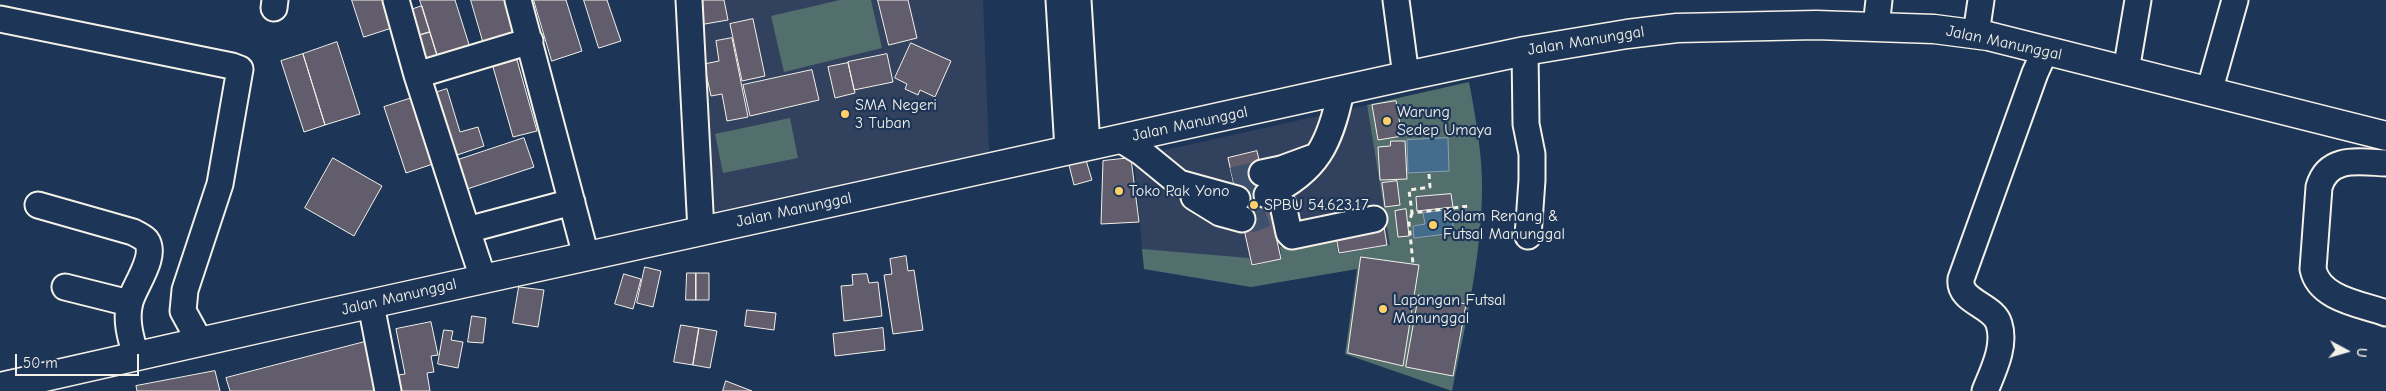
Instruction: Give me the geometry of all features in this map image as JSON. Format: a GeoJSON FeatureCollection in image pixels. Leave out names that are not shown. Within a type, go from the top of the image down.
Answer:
{"type":"FeatureCollection","features":[{"type":"Feature","properties":{"kind":"highway","name":"Jalan Manunggal"},"geometry":{"type":"LineString","coordinates":[[0,387],[34,385],[136,356],[1406,76],[1525,51],[1676,28],[1816,25],[1876,26],[1934,29],[1976,34],[2386,136]]}},
{"type":"Feature","properties":{"kind":"street"},"geometry":{"type":"LineString","coordinates":[[396,0],[417,76],[483,278]]}},
{"type":"Feature","properties":{"kind":"street"},"geometry":{"type":"LineString","coordinates":[[518,0],[586,256]]}},
{"type":"Feature","properties":{"kind":"street"},"geometry":{"type":"LineString","coordinates":[[689,0],[701,231]]}},
{"type":"Feature","properties":{"kind":"street"},"geometry":{"type":"LineString","coordinates":[[1059,0],[1078,148]]}},
{"type":"Feature","properties":{"kind":"street"},"geometry":{"type":"LineString","coordinates":[[1078,0],[1078,148]]}},
{"type":"Feature","properties":{"kind":"street"},"geometry":{"type":"LineString","coordinates":[[1396,0],[1406,76]]}},
{"type":"Feature","properties":{"kind":"street"},"geometry":{"type":"LineString","coordinates":[[1876,26],[1879,0]]}},
{"type":"Feature","properties":{"kind":"street"},"geometry":{"type":"LineString","coordinates":[[1976,34],[1981,0]]}},
{"type":"Feature","properties":{"kind":"street"},"geometry":{"type":"LineString","coordinates":[[2126,71],[2138,0]]}},
{"type":"Feature","properties":{"kind":"street"},"geometry":{"type":"LineString","coordinates":[[2209,92],[2235,0]]}},
{"type":"Feature","properties":{"kind":"street"},"geometry":{"type":"LineString","coordinates":[[0,19],[226,65],[240,70],[220,184],[185,290],[184,311],[200,342]]}},
{"type":"Feature","properties":{"kind":"street"},"geometry":{"type":"LineString","coordinates":[[417,76],[530,41]]}},
{"type":"Feature","properties":{"kind":"street"},"geometry":{"type":"LineString","coordinates":[[1525,51],[1526,124],[1532,154],[1528,236]]}},
{"type":"Feature","properties":{"kind":"street"},"geometry":{"type":"LineString","coordinates":[[1985,391],[1999,357],[2001,334],[1999,322],[1963,289],[1961,279],[2035,73],[2045,51]]}},
{"type":"Feature","properties":{"kind":"street"},"geometry":{"type":"LineString","coordinates":[[1341,91],[1330,130],[1318,155],[1300,176],[1271,196],[1292,236],[1374,219]]}},
{"type":"Feature","properties":{"kind":"street"},"geometry":{"type":"LineString","coordinates":[[1120,139],[1141,152],[1179,183],[1237,199]]}},
{"type":"Feature","properties":{"kind":"street"},"geometry":{"type":"LineString","coordinates":[[2386,163],[2358,162],[2338,164],[2328,169],[2322,177],[2319,187],[2313,269],[2315,280],[2320,286],[2335,295],[2386,313]]}},
{"type":"Feature","properties":{"kind":"street"},"geometry":{"type":"LineString","coordinates":[[467,230],[572,202]]}},
{"type":"Feature","properties":{"kind":"street"},"geometry":{"type":"LineString","coordinates":[[38,205],[133,232],[146,240],[150,250],[148,261],[129,303],[129,330],[136,356]]}},
{"type":"Feature","properties":{"kind":"street"},"geometry":{"type":"LineString","coordinates":[[66,287],[129,303]]}},
{"type":"Feature","properties":{"kind":"street"},"geometry":{"type":"LineString","coordinates":[[369,304],[373,315],[388,391]]}},
{"type":"Feature","properties":{"kind":"path"},"geometry":{"type":"LineString","coordinates":[[1413,264],[1409,223],[1412,213],[1409,190],[1430,187],[1429,174]]}},
{"type":"Feature","properties":{"kind":"path"},"geometry":{"type":"LineString","coordinates":[[1412,213],[1469,206]]}},
{"type":"Feature","properties":{"kind":"shaded area","name":"SMA Negeri 3 Tuban"},"geometry":{"type":"Polygon","coordinates":[[[695,0],[983,0],[989,152],[709,213],[695,0]]]}},
{"type":"Feature","properties":{"kind":"shaded area"},"geometry":{"type":"Polygon","coordinates":[[[1367,105],[1391,247],[1251,287],[1144,269],[1134,157],[1367,105]]]}},
{"type":"Feature","properties":{"kind":"shaded area"},"geometry":{"type":"Polygon","coordinates":[[[1448,138],[1449,171],[1408,173],[1407,140],[1448,138]]]}},
{"type":"Feature","properties":{"kind":"shaded area"},"geometry":{"type":"Polygon","coordinates":[[[1451,210],[1454,233],[1414,238],[1413,226],[1425,224],[1423,213],[1451,210]]]}},
{"type":"Feature","properties":{"kind":"green space"},"geometry":{"type":"Polygon","coordinates":[[[840,0],[871,0],[882,48],[784,72],[771,16],[840,0]]]}},
{"type":"Feature","properties":{"kind":"green space","name":"Kolam Renang & Futsal Manunggal"},"geometry":{"type":"Polygon","coordinates":[[[1469,82],[1480,155],[1482,207],[1473,286],[1452,391],[1345,354],[1357,269],[1251,287],[1144,269],[1142,249],[1249,258],[1252,266],[1282,259],[1280,247],[1335,236],[1338,254],[1390,245],[1367,105],[1469,82]]]}},
{"type":"Feature","properties":{"kind":"green space"},"geometry":{"type":"Polygon","coordinates":[[[790,118],[798,158],[723,173],[715,134],[790,118]]]}},
{"type":"Feature","properties":{"kind":"building"},"geometry":{"type":"Polygon","coordinates":[[[352,0],[393,0],[401,25],[364,37],[352,0]]]}},
{"type":"Feature","properties":{"kind":"building"},"geometry":{"type":"Polygon","coordinates":[[[420,0],[455,0],[472,54],[440,64],[420,0]]]}},
{"type":"Feature","properties":{"kind":"building"},"geometry":{"type":"Polygon","coordinates":[[[471,0],[512,0],[523,37],[485,48],[471,0]]]}},
{"type":"Feature","properties":{"kind":"building"},"geometry":{"type":"Polygon","coordinates":[[[534,0],[566,0],[582,51],[552,61],[534,0]]]}},
{"type":"Feature","properties":{"kind":"building"},"geometry":{"type":"Polygon","coordinates":[[[584,0],[607,0],[621,41],[599,48],[584,0]]]}},
{"type":"Feature","properties":{"kind":"building"},"geometry":{"type":"Polygon","coordinates":[[[697,0],[724,0],[728,20],[699,25],[697,0]]]}},
{"type":"Feature","properties":{"kind":"building"},"geometry":{"type":"Polygon","coordinates":[[[878,0],[908,0],[917,38],[889,45],[878,0]]]}},
{"type":"Feature","properties":{"kind":"building"},"geometry":{"type":"Polygon","coordinates":[[[422,6],[430,32],[410,38],[402,13],[422,6]]]}},
{"type":"Feature","properties":{"kind":"building"},"geometry":{"type":"Polygon","coordinates":[[[753,19],[765,76],[742,81],[730,24],[753,19]]]}},
{"type":"Feature","properties":{"kind":"building"},"geometry":{"type":"Polygon","coordinates":[[[430,32],[438,58],[418,64],[410,38],[430,32]]]}},
{"type":"Feature","properties":{"kind":"building"},"geometry":{"type":"Polygon","coordinates":[[[732,38],[748,117],[727,121],[722,94],[711,96],[704,64],[719,61],[716,41],[732,38]]]}},
{"type":"Feature","properties":{"kind":"building"},"geometry":{"type":"Polygon","coordinates":[[[337,42],[360,114],[325,125],[303,54],[337,42]]]}},
{"type":"Feature","properties":{"kind":"building"},"geometry":{"type":"Polygon","coordinates":[[[911,43],[951,61],[935,97],[920,90],[918,95],[905,89],[907,84],[895,78],[911,43]]]}},
{"type":"Feature","properties":{"kind":"building"},"geometry":{"type":"Polygon","coordinates":[[[303,54],[325,125],[304,132],[281,61],[303,54]]]}},
{"type":"Feature","properties":{"kind":"building"},"geometry":{"type":"Polygon","coordinates":[[[887,54],[893,82],[854,90],[848,62],[887,54]]]}},
{"type":"Feature","properties":{"kind":"building"},"geometry":{"type":"Polygon","coordinates":[[[517,60],[537,131],[513,137],[493,67],[517,60]]]}},
{"type":"Feature","properties":{"kind":"building"},"geometry":{"type":"Polygon","coordinates":[[[848,63],[855,93],[835,98],[828,67],[848,63]]]}},
{"type":"Feature","properties":{"kind":"building"},"geometry":{"type":"Polygon","coordinates":[[[812,70],[819,100],[750,116],[743,85],[812,70]]]}},
{"type":"Feature","properties":{"kind":"building"},"geometry":{"type":"Polygon","coordinates":[[[447,89],[460,132],[478,127],[484,146],[448,158],[428,95],[447,89]]]}},
{"type":"Feature","properties":{"kind":"building"},"geometry":{"type":"Polygon","coordinates":[[[418,96],[439,162],[406,173],[384,107],[418,96]]]}},
{"type":"Feature","properties":{"kind":"building","name":"Warung Sedep Umaya"},"geometry":{"type":"Polygon","coordinates":[[[1396,101],[1402,136],[1378,140],[1372,105],[1396,101]]]}},
{"type":"Feature","properties":{"kind":"building"},"geometry":{"type":"Polygon","coordinates":[[[524,138],[534,167],[461,191],[452,162],[524,138]]]}},
{"type":"Feature","properties":{"kind":"building"},"geometry":{"type":"Polygon","coordinates":[[[1391,141],[1405,141],[1407,179],[1380,180],[1378,147],[1390,146],[1391,141]]]}},
{"type":"Feature","properties":{"kind":"building","name":"SPBU 54.623.17"},"geometry":{"type":"Polygon","coordinates":[[[1257,151],[1281,259],[1252,265],[1228,158],[1257,151]]]}},
{"type":"Feature","properties":{"kind":"building"},"geometry":{"type":"Polygon","coordinates":[[[333,158],[382,186],[354,236],[305,208],[333,158]]]}},
{"type":"Feature","properties":{"kind":"building","name":"Toko Pak Yono"},"geometry":{"type":"Polygon","coordinates":[[[1131,158],[1139,222],[1101,224],[1103,161],[1131,158]]]}},
{"type":"Feature","properties":{"kind":"building"},"geometry":{"type":"Polygon","coordinates":[[[1086,160],[1092,180],[1074,185],[1069,165],[1086,160]]]}},
{"type":"Feature","properties":{"kind":"building"},"geometry":{"type":"Polygon","coordinates":[[[1397,181],[1400,205],[1385,207],[1382,183],[1397,181]]]}},
{"type":"Feature","properties":{"kind":"building"},"geometry":{"type":"Polygon","coordinates":[[[1451,194],[1453,207],[1417,211],[1416,197],[1451,194]]]}},
{"type":"Feature","properties":{"kind":"building"},"geometry":{"type":"Polygon","coordinates":[[[1406,209],[1409,236],[1398,237],[1395,211],[1406,209]]]}},
{"type":"Feature","properties":{"kind":"building"},"geometry":{"type":"Polygon","coordinates":[[[1384,227],[1387,245],[1339,253],[1336,236],[1384,227]]]}},
{"type":"Feature","properties":{"kind":"building"},"geometry":{"type":"Polygon","coordinates":[[[906,256],[908,271],[914,270],[923,330],[893,334],[884,275],[892,274],[890,259],[906,256]]]}},
{"type":"Feature","properties":{"kind":"building","name":"Lapangan Futsal Manunggal"},"geometry":{"type":"Polygon","coordinates":[[[1361,257],[1419,265],[1403,366],[1348,353],[1361,257]]]}},
{"type":"Feature","properties":{"kind":"building"},"geometry":{"type":"Polygon","coordinates":[[[645,267],[661,271],[653,307],[637,303],[645,267]]]}},
{"type":"Feature","properties":{"kind":"building"},"geometry":{"type":"Polygon","coordinates":[[[687,273],[696,273],[696,300],[686,300],[687,273]]]}},
{"type":"Feature","properties":{"kind":"building"},"geometry":{"type":"Polygon","coordinates":[[[696,273],[709,273],[709,300],[696,300],[696,273]]]}},
{"type":"Feature","properties":{"kind":"building"},"geometry":{"type":"Polygon","coordinates":[[[624,274],[641,279],[633,309],[615,304],[624,274]]]}},
{"type":"Feature","properties":{"kind":"building"},"geometry":{"type":"Polygon","coordinates":[[[867,274],[869,283],[878,282],[882,316],[844,321],[841,286],[853,285],[852,275],[867,274]]]}},
{"type":"Feature","properties":{"kind":"building"},"geometry":{"type":"Polygon","coordinates":[[[519,287],[544,290],[538,327],[513,323],[519,287]]]}},
{"type":"Feature","properties":{"kind":"building"},"geometry":{"type":"Polygon","coordinates":[[[1419,295],[1466,304],[1453,376],[1406,367],[1419,295]]]}},
{"type":"Feature","properties":{"kind":"building"},"geometry":{"type":"Polygon","coordinates":[[[747,310],[776,313],[774,330],[745,326],[747,310]]]}},
{"type":"Feature","properties":{"kind":"building"},"geometry":{"type":"Polygon","coordinates":[[[472,316],[486,318],[483,343],[468,342],[472,316]]]}},
{"type":"Feature","properties":{"kind":"building"},"geometry":{"type":"Polygon","coordinates":[[[431,322],[438,355],[431,356],[434,372],[427,373],[430,391],[401,391],[398,375],[405,374],[396,329],[431,322]]]}},
{"type":"Feature","properties":{"kind":"building"},"geometry":{"type":"Polygon","coordinates":[[[681,325],[699,328],[693,365],[674,362],[681,325]]]}},
{"type":"Feature","properties":{"kind":"building"},"geometry":{"type":"Polygon","coordinates":[[[699,328],[717,331],[710,368],[693,365],[699,328]]]}},
{"type":"Feature","properties":{"kind":"building"},"geometry":{"type":"Polygon","coordinates":[[[883,328],[885,350],[835,356],[833,334],[883,328]]]}},
{"type":"Feature","properties":{"kind":"building"},"geometry":{"type":"Polygon","coordinates":[[[444,330],[453,331],[451,340],[463,342],[458,368],[438,364],[444,330]]]}},
{"type":"Feature","properties":{"kind":"building"},"geometry":{"type":"Polygon","coordinates":[[[376,339],[382,391],[230,391],[226,378],[376,339]]]}},
{"type":"Feature","properties":{"kind":"building"},"geometry":{"type":"Polygon","coordinates":[[[215,371],[220,391],[137,391],[136,386],[215,371]]]}},
{"type":"Feature","properties":{"kind":"building"},"geometry":{"type":"Polygon","coordinates":[[[726,381],[752,391],[723,391],[726,381]]]}},
{"type":"Feature","properties":{"kind":"tunnel"},"geometry":{"type":"LineString","coordinates":[[1233,180],[1262,173]]}},
{"type":"Feature","properties":{"kind":"tunnel"},"geometry":{"type":"LineString","coordinates":[[1237,199],[1267,195]]}},
{"type":"Feature","properties":{"kind":"tunnel"},"geometry":{"type":"LineString","coordinates":[[1242,219],[1254,219],[1271,212]]}},
{"type":"Feature","properties":{"kind":"place","name":"SMA Negeri 3 Tuban"},"geometry":{"type":"Point","coordinates":[845,114]}},
{"type":"Feature","properties":{"kind":"place","name":"Warung Sedep Umaya"},"geometry":{"type":"Point","coordinates":[1387,121]}},
{"type":"Feature","properties":{"kind":"place","name":"Toko Pak Yono"},"geometry":{"type":"Point","coordinates":[1119,191]}},
{"type":"Feature","properties":{"kind":"place","name":"SPBU 54.623.17"},"geometry":{"type":"Point","coordinates":[1254,205]}},
{"type":"Feature","properties":{"kind":"place","name":"Kolam Renang & Futsal Manunggal"},"geometry":{"type":"Point","coordinates":[1433,225]}},
{"type":"Feature","properties":{"kind":"place","name":"Lapangan Futsal Manunggal"},"geometry":{"type":"Point","coordinates":[1383,309]}}]}
